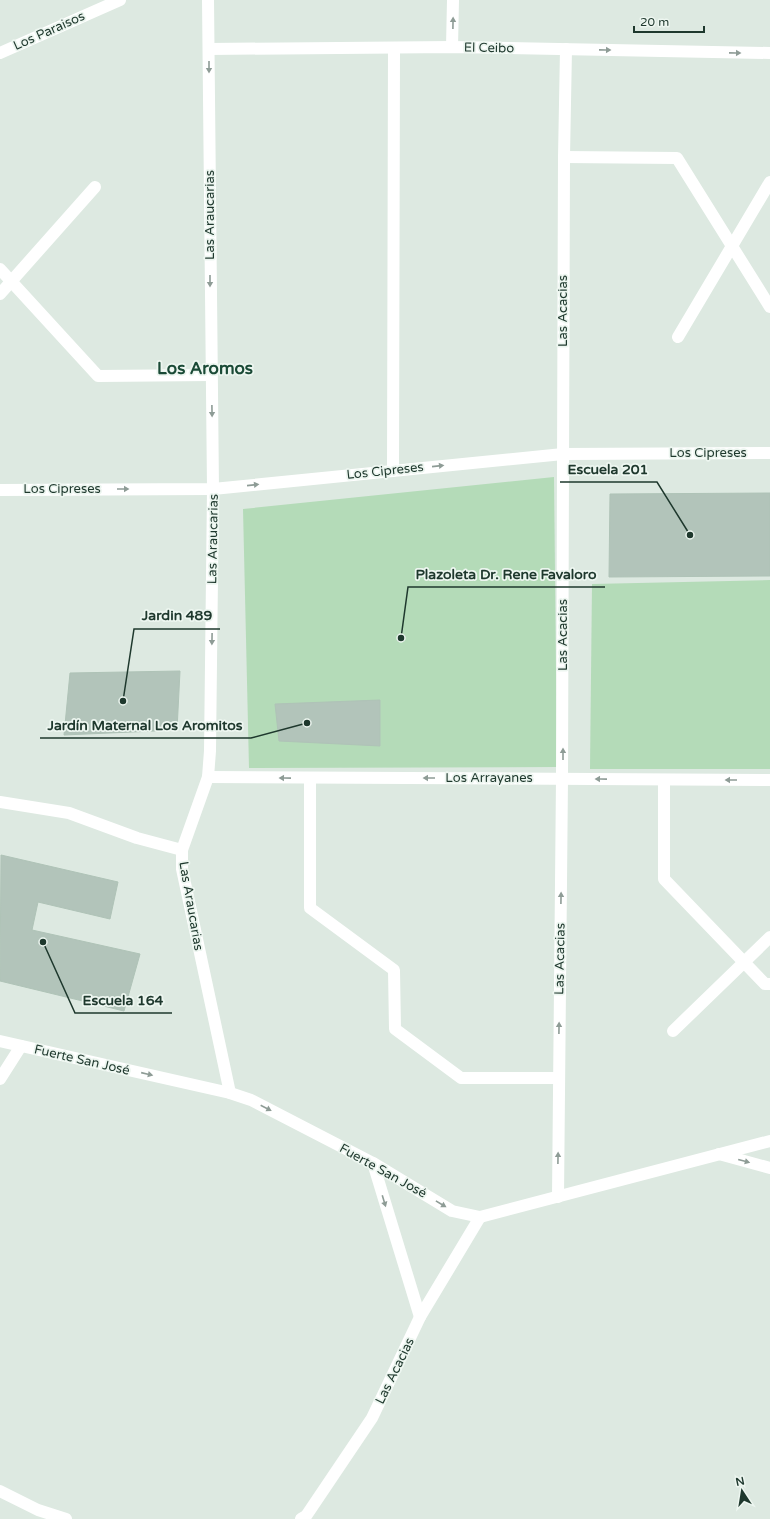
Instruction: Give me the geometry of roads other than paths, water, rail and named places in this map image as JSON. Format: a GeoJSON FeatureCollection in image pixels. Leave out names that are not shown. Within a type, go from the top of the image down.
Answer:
{"type":"FeatureCollection","features":[{"type":"Feature","properties":{"kind":"street","name":"Los Paraisos"},"geometry":{"type":"LineString","coordinates":[[0,53],[120,0]]}},
{"type":"Feature","properties":{"kind":"street","name":"Las Araucarias"},"geometry":{"type":"LineString","coordinates":[[208,0],[213,489],[208,777],[182,850],[182,870],[230,1093]]}},
{"type":"Feature","properties":{"kind":"street"},"geometry":{"type":"LineString","coordinates":[[452,47],[453,0]]}},
{"type":"Feature","properties":{"kind":"street","name":"El Ceibo"},"geometry":{"type":"LineString","coordinates":[[209,49],[452,47],[770,53]]}},
{"type":"Feature","properties":{"kind":"street"},"geometry":{"type":"LineString","coordinates":[[393,470],[394,48]]}},
{"type":"Feature","properties":{"kind":"street","name":"Las Acacias"},"geometry":{"type":"LineString","coordinates":[[558,1197],[562,778],[564,157],[566,49]]}},
{"type":"Feature","properties":{"kind":"street"},"geometry":{"type":"LineString","coordinates":[[564,157],[677,158],[770,307]]}},
{"type":"Feature","properties":{"kind":"street"},"geometry":{"type":"LineString","coordinates":[[678,337],[731,245],[770,182]]}},
{"type":"Feature","properties":{"kind":"street"},"geometry":{"type":"LineString","coordinates":[[0,294],[95,186]]}},
{"type":"Feature","properties":{"kind":"street"},"geometry":{"type":"LineString","coordinates":[[0,269],[98,376],[211,375]]}},
{"type":"Feature","properties":{"kind":"street","name":"Los Cipreses"},"geometry":{"type":"LineString","coordinates":[[0,490],[213,489],[563,454],[770,453]]}},
{"type":"Feature","properties":{"kind":"street","name":"Los Arrayanes"},"geometry":{"type":"LineString","coordinates":[[208,777],[770,780]]}},
{"type":"Feature","properties":{"kind":"street"},"geometry":{"type":"LineString","coordinates":[[310,778],[310,908],[394,970],[395,1029],[460,1078],[559,1078]]}},
{"type":"Feature","properties":{"kind":"street"},"geometry":{"type":"LineString","coordinates":[[664,780],[664,879],[765,984],[770,984]]}},
{"type":"Feature","properties":{"kind":"street"},"geometry":{"type":"LineString","coordinates":[[0,802],[69,813],[137,838],[182,850]]}},
{"type":"Feature","properties":{"kind":"street"},"geometry":{"type":"LineString","coordinates":[[673,1031],[770,937]]}},
{"type":"Feature","properties":{"kind":"street","name":"Fuerte San José"},"geometry":{"type":"LineString","coordinates":[[0,1041],[230,1093],[251,1100],[373,1163],[452,1211],[480,1217],[770,1141]]}},
{"type":"Feature","properties":{"kind":"street"},"geometry":{"type":"LineString","coordinates":[[0,1079],[21,1046]]}},
{"type":"Feature","properties":{"kind":"street"},"geometry":{"type":"LineString","coordinates":[[719,1154],[770,1168]]}},
{"type":"Feature","properties":{"kind":"street"},"geometry":{"type":"LineString","coordinates":[[373,1163],[420,1317]]}},
{"type":"Feature","properties":{"kind":"street","name":"Las Acacias"},"geometry":{"type":"LineString","coordinates":[[301,1519],[306,1516],[372,1418],[420,1317],[480,1217]]}},
{"type":"Feature","properties":{"kind":"street"},"geometry":{"type":"LineString","coordinates":[[0,1491],[38,1510],[66,1519]]}},
{"type":"Feature","properties":{"kind":"place","name":"Escuela 201"},"geometry":{"type":"Point","coordinates":[690,535]}},
{"type":"Feature","properties":{"kind":"place","name":"Plazoleta Dr. Rene Favaloro"},"geometry":{"type":"Point","coordinates":[401,638]}},
{"type":"Feature","properties":{"kind":"place","name":"Jardin 489"},"geometry":{"type":"Point","coordinates":[123,701]}},
{"type":"Feature","properties":{"kind":"place","name":"Jardín Maternal Los Aromitos"},"geometry":{"type":"Point","coordinates":[307,723]}},
{"type":"Feature","properties":{"kind":"place","name":"Escuela 164"},"geometry":{"type":"Point","coordinates":[43,942]}},
{"type":"Feature","properties":{"kind":"district","name":"Los Aromos"},"geometry":{"type":"Point","coordinates":[205,368]}}]}
